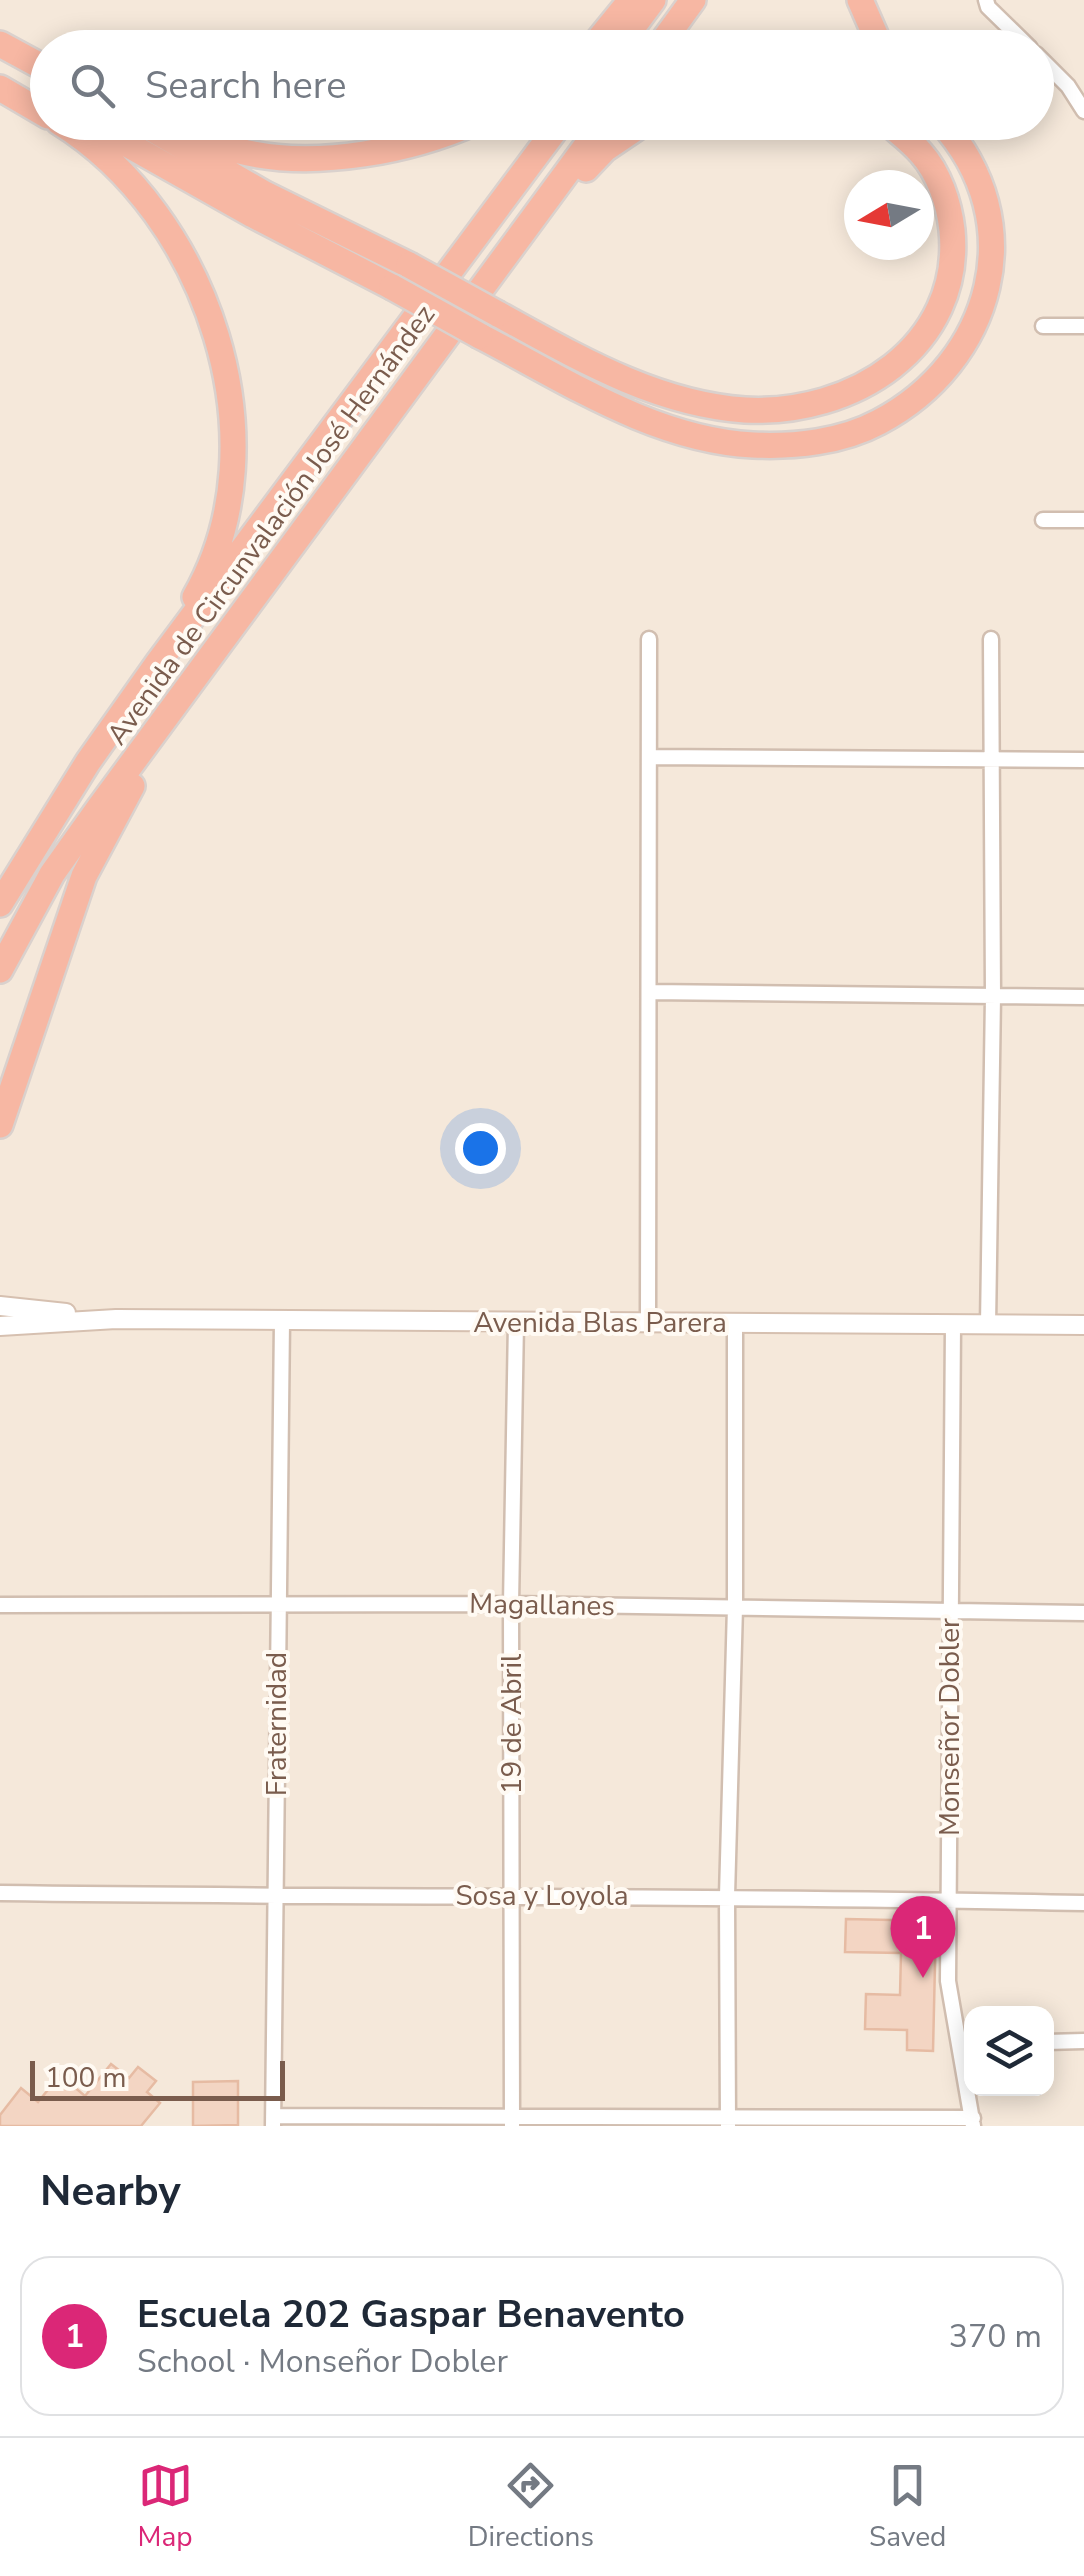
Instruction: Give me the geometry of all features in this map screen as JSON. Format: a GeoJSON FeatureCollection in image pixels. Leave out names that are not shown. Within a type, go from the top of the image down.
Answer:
{"type":"FeatureCollection","features":[{"type":"Feature","properties":{"kind":"highway"},"geometry":{"type":"LineString","coordinates":[[607,30],[631,0]]}},
{"type":"Feature","properties":{"kind":"highway"},"geometry":{"type":"LineString","coordinates":[[630,30],[652,0]]}},
{"type":"Feature","properties":{"kind":"highway"},"geometry":{"type":"LineString","coordinates":[[671,30],[692,0]]}},
{"type":"Feature","properties":{"kind":"highway"},"geometry":{"type":"LineString","coordinates":[[860,0],[873,30]]}},
{"type":"Feature","properties":{"kind":"highway"},"geometry":{"type":"LineString","coordinates":[[0,28],[30,44]]}},
{"type":"Feature","properties":{"kind":"highway"},"geometry":{"type":"LineString","coordinates":[[0,44],[30,60]]}},
{"type":"Feature","properties":{"kind":"highway"},"geometry":{"type":"LineString","coordinates":[[0,73],[30,90]]}},
{"type":"Feature","properties":{"kind":"highway"},"geometry":{"type":"LineString","coordinates":[[0,88],[30,106]]}},
{"type":"Feature","properties":{"kind":"highway"},"geometry":{"type":"LineString","coordinates":[[80,140],[129,183],[179,252],[198,288],[227,380],[234,417],[229,507],[199,590],[158,663]]}},
{"type":"Feature","properties":{"kind":"highway"},"geometry":{"type":"LineString","coordinates":[[120,140],[252,215],[637,417],[719,442],[794,444],[825,440],[877,423],[905,406],[948,368],[977,323],[988,285],[992,240],[988,208],[964,152],[955,140]]}},
{"type":"Feature","properties":{"kind":"highway"},"geometry":{"type":"LineString","coordinates":[[171,140],[265,194],[410,265],[592,365],[686,401],[747,410],[784,410],[816,405],[866,386],[890,368],[933,320],[947,296],[952,272],[951,220],[935,172],[907,140]]}},
{"type":"Feature","properties":{"kind":"highway"},"geometry":{"type":"LineString","coordinates":[[210,140],[249,154],[283,158],[380,150],[414,140]]}},
{"type":"Feature","properties":{"kind":"highway","name":"Avenida de Circunvalación José Hernández"},"geometry":{"type":"LineString","coordinates":[[0,904],[158,663],[548,140]]}},
{"type":"Feature","properties":{"kind":"highway","name":"Avenida de Circunvalación José Hernández"},"geometry":{"type":"LineString","coordinates":[[0,970],[52,874],[591,140]]}},
{"type":"Feature","properties":{"kind":"highway"},"geometry":{"type":"LineString","coordinates":[[517,242],[605,149],[619,140]]}},
{"type":"Feature","properties":{"kind":"highway"},"geometry":{"type":"LineString","coordinates":[[0,1125],[84,876],[188,690]]}},
{"type":"Feature","properties":{"kind":"highway"},"geometry":{"type":"LineString","coordinates":[[0,869],[66,798]]}},
{"type":"Feature","properties":{"kind":"main road"},"geometry":{"type":"LineString","coordinates":[[0,1306],[116,1319]]}},
{"type":"Feature","properties":{"kind":"main road","name":"Avenida Blas Parera"},"geometry":{"type":"LineString","coordinates":[[116,1319],[1084,1326]]}},
{"type":"Feature","properties":{"kind":"main road"},"geometry":{"type":"LineString","coordinates":[[0,1326],[116,1319]]}},
{"type":"Feature","properties":{"kind":"street"},"geometry":{"type":"LineString","coordinates":[[986,0],[988,7],[1012,30]]}},
{"type":"Feature","properties":{"kind":"street"},"geometry":{"type":"LineString","coordinates":[[1054,72],[1084,111]]}},
{"type":"Feature","properties":{"kind":"street"},"geometry":{"type":"LineString","coordinates":[[1043,326],[1084,326]]}},
{"type":"Feature","properties":{"kind":"street"},"geometry":{"type":"LineString","coordinates":[[1043,520],[1084,520]]}},
{"type":"Feature","properties":{"kind":"street"},"geometry":{"type":"LineString","coordinates":[[988,1325],[993,996],[991,638]]}},
{"type":"Feature","properties":{"kind":"street"},"geometry":{"type":"LineString","coordinates":[[648,1322],[649,639]]}},
{"type":"Feature","properties":{"kind":"street"},"geometry":{"type":"LineString","coordinates":[[650,757],[1084,760]]}},
{"type":"Feature","properties":{"kind":"street"},"geometry":{"type":"LineString","coordinates":[[649,992],[1084,997]]}},
{"type":"Feature","properties":{"kind":"street","name":"Fraternidad"},"geometry":{"type":"LineString","coordinates":[[273,2121],[282,1321]]}},
{"type":"Feature","properties":{"kind":"street","name":"19 de Abril"},"geometry":{"type":"LineString","coordinates":[[512,2120],[511,1604],[516,1322]]}},
{"type":"Feature","properties":{"kind":"street"},"geometry":{"type":"LineString","coordinates":[[728,2122],[735,1324]]}},
{"type":"Feature","properties":{"kind":"street","name":"Monseñor Dobler"},"geometry":{"type":"LineString","coordinates":[[953,1325],[948,1981],[964,2038]]}},
{"type":"Feature","properties":{"kind":"street","name":"Magallanes"},"geometry":{"type":"LineString","coordinates":[[0,1605],[511,1604],[1084,1613]]}},
{"type":"Feature","properties":{"kind":"street","name":"Sosa y Loyola"},"geometry":{"type":"LineString","coordinates":[[0,1894],[727,1896],[1084,1902]]}},
{"type":"Feature","properties":{"kind":"street"},"geometry":{"type":"LineString","coordinates":[[1054,2042],[1084,2041]]}},
{"type":"Feature","properties":{"kind":"street","name":"Monseñor Dobler"},"geometry":{"type":"LineString","coordinates":[[971,2096],[974,2122]]}},
{"type":"Feature","properties":{"kind":"street"},"geometry":{"type":"LineString","coordinates":[[273,2121],[974,2122]]}},
{"type":"Feature","properties":{"kind":"shaded area"},"geometry":{"type":"Polygon","coordinates":[[[0,0],[1084,0],[1084,2126],[0,2126],[0,0]]]}},
{"type":"Feature","properties":{"kind":"building"},"geometry":{"type":"Polygon","coordinates":[[[846,1919],[936,1921],[933,2051],[907,2050],[907,2030],[865,2029],[866,1994],[900,1995],[901,1953],[845,1952],[846,1919]]]}},
{"type":"Feature","properties":{"kind":"building"},"geometry":{"type":"Polygon","coordinates":[[[111,2064],[129,2078],[138,2067],[156,2081],[147,2092],[160,2103],[141,2126],[0,2126],[0,2115],[21,2088],[38,2102],[60,2075],[85,2096],[111,2064]]]}},
{"type":"Feature","properties":{"kind":"building"},"geometry":{"type":"Polygon","coordinates":[[[238,2081],[238,2125],[193,2126],[193,2082],[238,2081]]]}},
{"type":"Feature","properties":{"kind":"place","name":"Escuela 202 Gaspar Benavento"},"geometry":{"type":"Point","coordinates":[923,1978]}}]}
